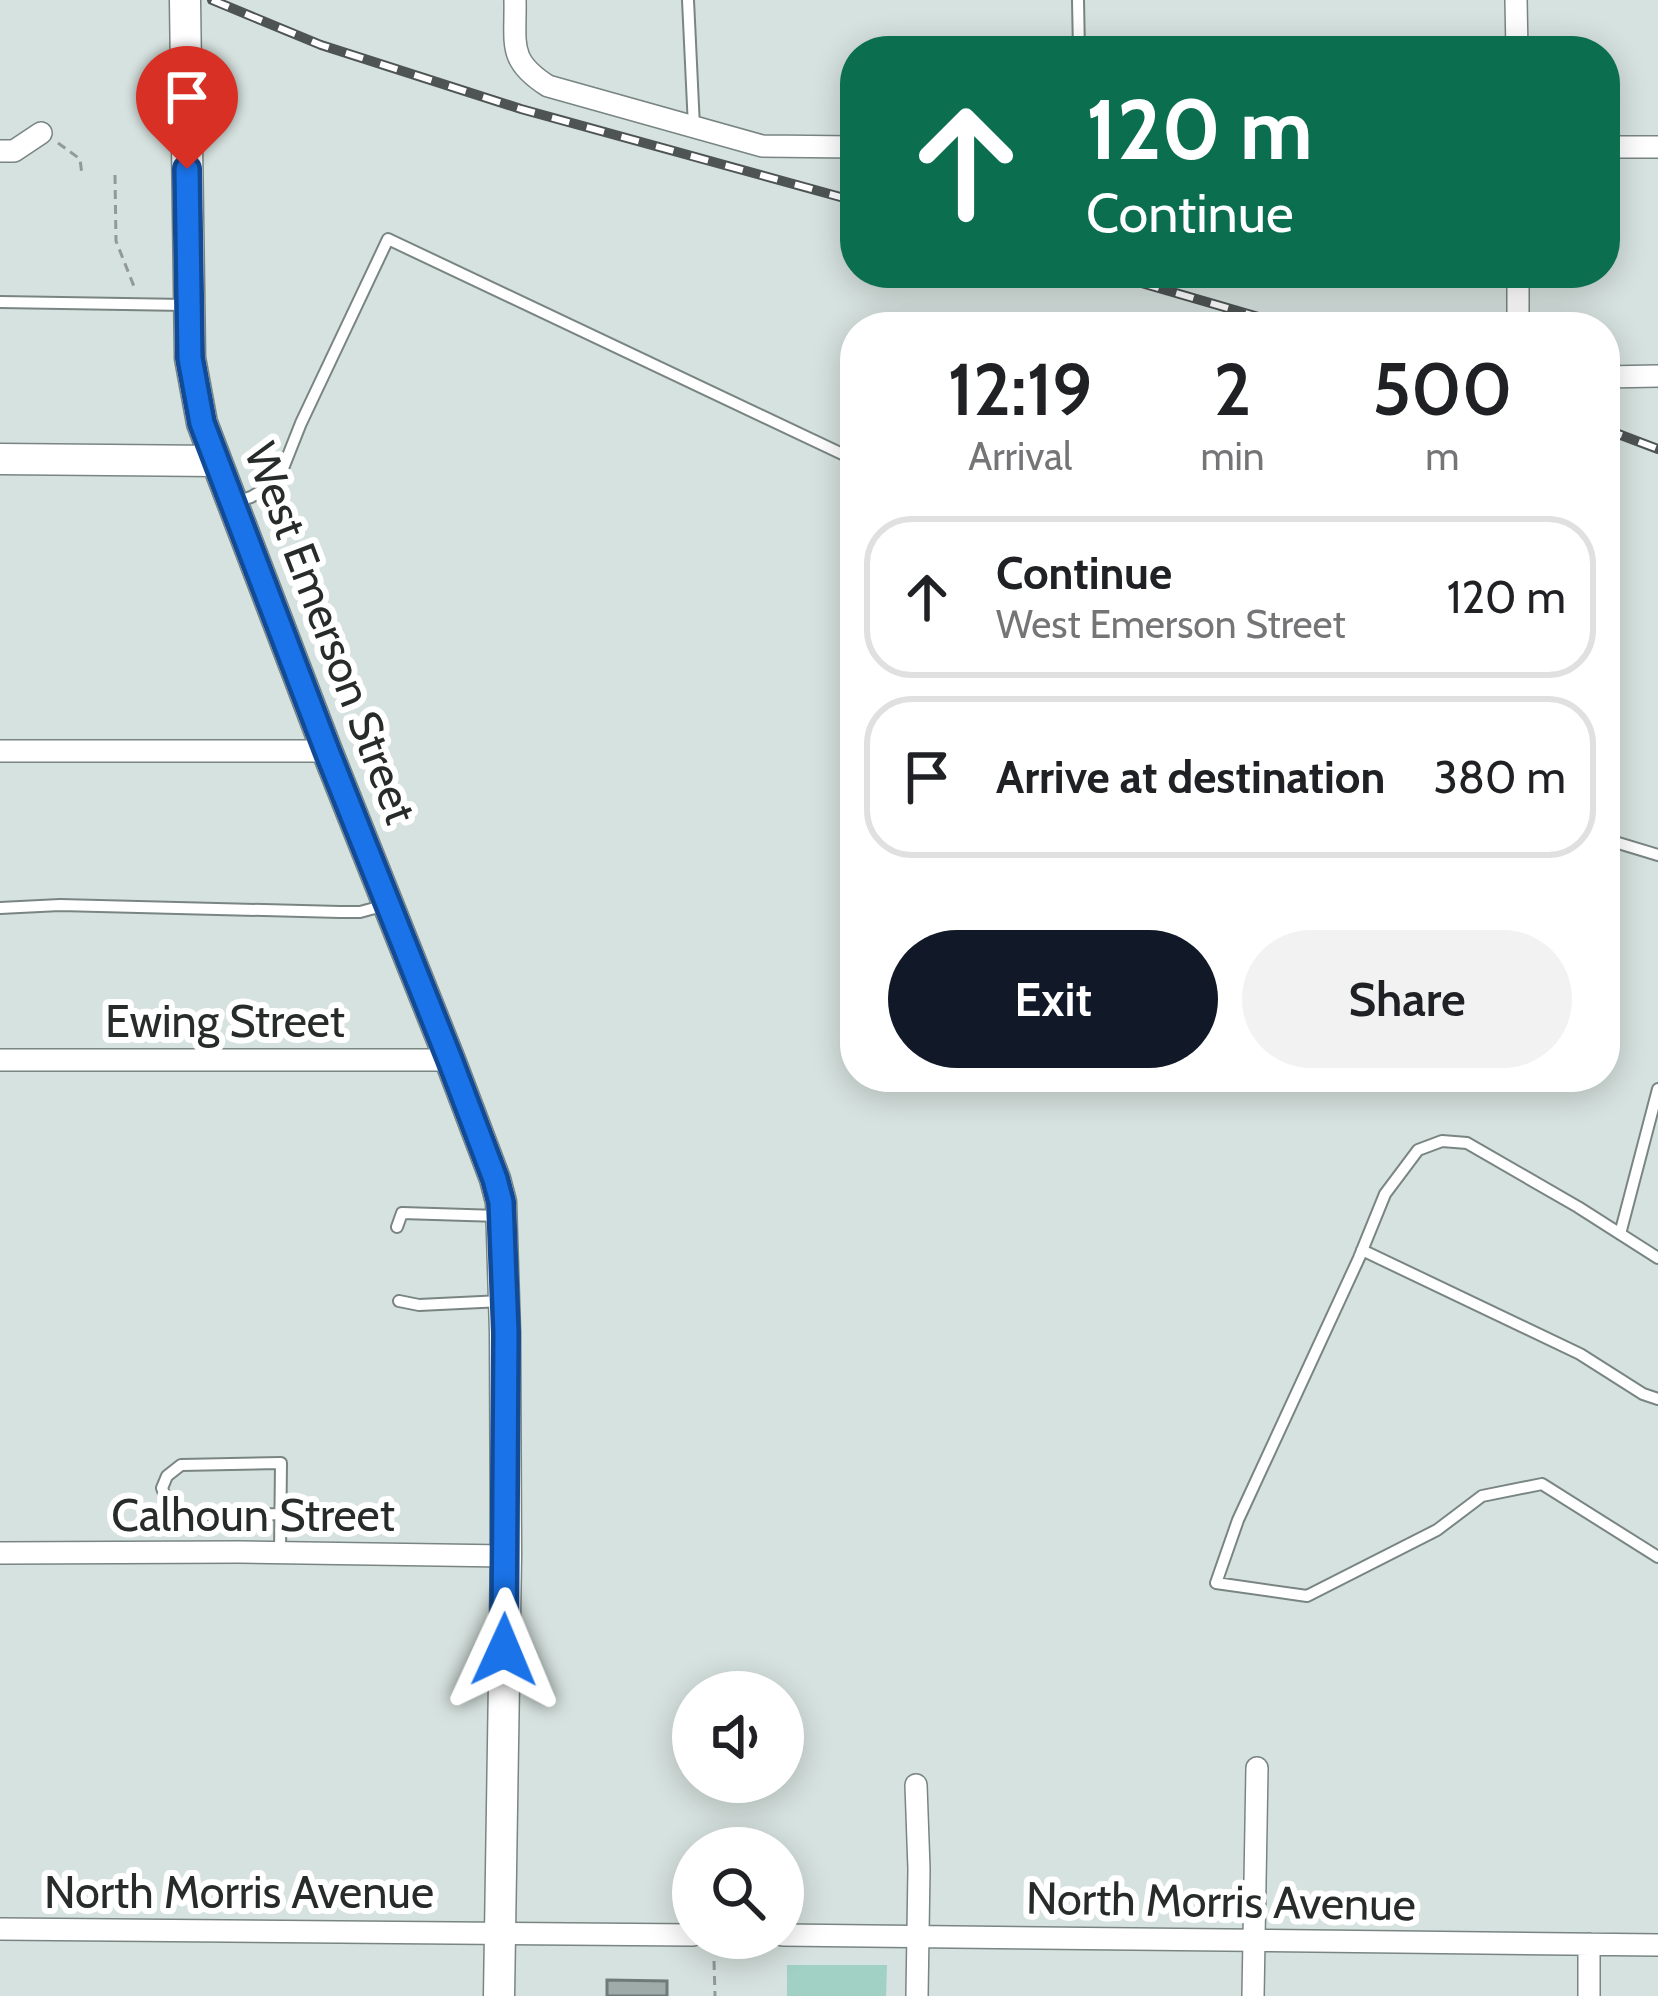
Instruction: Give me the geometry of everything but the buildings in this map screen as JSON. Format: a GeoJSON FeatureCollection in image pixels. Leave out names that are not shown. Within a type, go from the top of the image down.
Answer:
{"type":"FeatureCollection","features":[{"type":"Feature","properties":{"kind":"street","name":"West Emerson Street"},"geometry":{"type":"LineString","coordinates":[[185,0],[194,393],[215,461],[495,1179],[502,1216],[506,1556],[499,1996]]}},
{"type":"Feature","properties":{"kind":"street"},"geometry":{"type":"LineString","coordinates":[[515,0],[518,61],[548,86],[762,146],[840,147]]}},
{"type":"Feature","properties":{"kind":"street"},"geometry":{"type":"LineString","coordinates":[[1516,0],[1516,36]]}},
{"type":"Feature","properties":{"kind":"street"},"geometry":{"type":"LineString","coordinates":[[0,151],[14,151],[41,133]]}},
{"type":"Feature","properties":{"kind":"street"},"geometry":{"type":"LineString","coordinates":[[1620,147],[1658,147]]}},
{"type":"Feature","properties":{"kind":"street"},"geometry":{"type":"LineString","coordinates":[[1620,376],[1658,376]]}},
{"type":"Feature","properties":{"kind":"street"},"geometry":{"type":"LineString","coordinates":[[0,459],[215,461]]}},
{"type":"Feature","properties":{"kind":"street"},"geometry":{"type":"LineString","coordinates":[[0,751],[327,751]]}},
{"type":"Feature","properties":{"kind":"street","name":"Ewing Street"},"geometry":{"type":"LineString","coordinates":[[0,1060],[450,1060]]}},
{"type":"Feature","properties":{"kind":"street","name":"Calhoun Street"},"geometry":{"type":"LineString","coordinates":[[0,1553],[506,1556]]}},
{"type":"Feature","properties":{"kind":"street"},"geometry":{"type":"LineString","coordinates":[[1253,1996],[1257,1768]]}},
{"type":"Feature","properties":{"kind":"street"},"geometry":{"type":"LineString","coordinates":[[916,1785],[917,1996]]}},
{"type":"Feature","properties":{"kind":"street","name":"North Morris Avenue"},"geometry":{"type":"LineString","coordinates":[[0,1929],[672,1935]]}},
{"type":"Feature","properties":{"kind":"street","name":"North Morris Avenue"},"geometry":{"type":"LineString","coordinates":[[804,1936],[1658,1945]]}},
{"type":"Feature","properties":{"kind":"street"},"geometry":{"type":"LineString","coordinates":[[1589,1944],[1589,1996]]}},
{"type":"Feature","properties":{"kind":"lane"},"geometry":{"type":"LineString","coordinates":[[688,0],[694,127]]}},
{"type":"Feature","properties":{"kind":"lane"},"geometry":{"type":"LineString","coordinates":[[1078,0],[1079,36]]}},
{"type":"Feature","properties":{"kind":"lane"},"geometry":{"type":"LineString","coordinates":[[232,503],[278,481],[388,239],[840,453]]}},
{"type":"Feature","properties":{"kind":"lane"},"geometry":{"type":"LineString","coordinates":[[0,302],[189,305]]}},
{"type":"Feature","properties":{"kind":"lane"},"geometry":{"type":"LineString","coordinates":[[1620,844],[1658,855]]}},
{"type":"Feature","properties":{"kind":"lane"},"geometry":{"type":"LineString","coordinates":[[0,908],[60,905],[360,912],[389,904]]}},
{"type":"Feature","properties":{"kind":"lane"},"geometry":{"type":"LineString","coordinates":[[1620,1234],[1658,1089]]}},
{"type":"Feature","properties":{"kind":"lane"},"geometry":{"type":"LineString","coordinates":[[1658,1258],[1467,1143],[1442,1141],[1418,1150],[1385,1194],[1238,1520],[1216,1583],[1307,1596],[1437,1530],[1482,1496],[1543,1484],[1658,1557]]}},
{"type":"Feature","properties":{"kind":"lane"},"geometry":{"type":"LineString","coordinates":[[397,1227],[401,1213],[502,1216]]}},
{"type":"Feature","properties":{"kind":"lane"},"geometry":{"type":"LineString","coordinates":[[1362,1250],[1580,1354],[1658,1400]]}},
{"type":"Feature","properties":{"kind":"lane"},"geometry":{"type":"LineString","coordinates":[[399,1301],[419,1305],[505,1289]]}},
{"type":"Feature","properties":{"kind":"lane"},"geometry":{"type":"LineString","coordinates":[[280,1514],[181,1514],[167,1502],[162,1488],[166,1476],[181,1466],[281,1463],[280,1553]]}},
{"type":"Feature","properties":{"kind":"path"},"geometry":{"type":"LineString","coordinates":[[41,133],[80,159],[82,175]]}},
{"type":"Feature","properties":{"kind":"path"},"geometry":{"type":"LineString","coordinates":[[115,175],[116,241],[138,298]]}},
{"type":"Feature","properties":{"kind":"path"},"geometry":{"type":"LineString","coordinates":[[714,1961],[715,1996]]}},
{"type":"Feature","properties":{"kind":"green space"},"geometry":{"type":"Polygon","coordinates":[[[787,1965],[887,1965],[886,1996],[787,1996],[787,1965]]]}},
{"type":"Feature","properties":{"kind":"railway"},"geometry":{"type":"LineString","coordinates":[[212,0],[321,45],[521,109],[840,197]]}},
{"type":"Feature","properties":{"kind":"railway"},"geometry":{"type":"LineString","coordinates":[[1159,288],[1241,312]]}},
{"type":"Feature","properties":{"kind":"railway"},"geometry":{"type":"LineString","coordinates":[[1620,435],[1658,449]]}},
{"type":"Feature","properties":{"kind":"route"},"geometry":{"type":"LineString","coordinates":[[187,169],[190,358],[202,423],[501,1202],[506,1333],[504,1650]]}}]}
